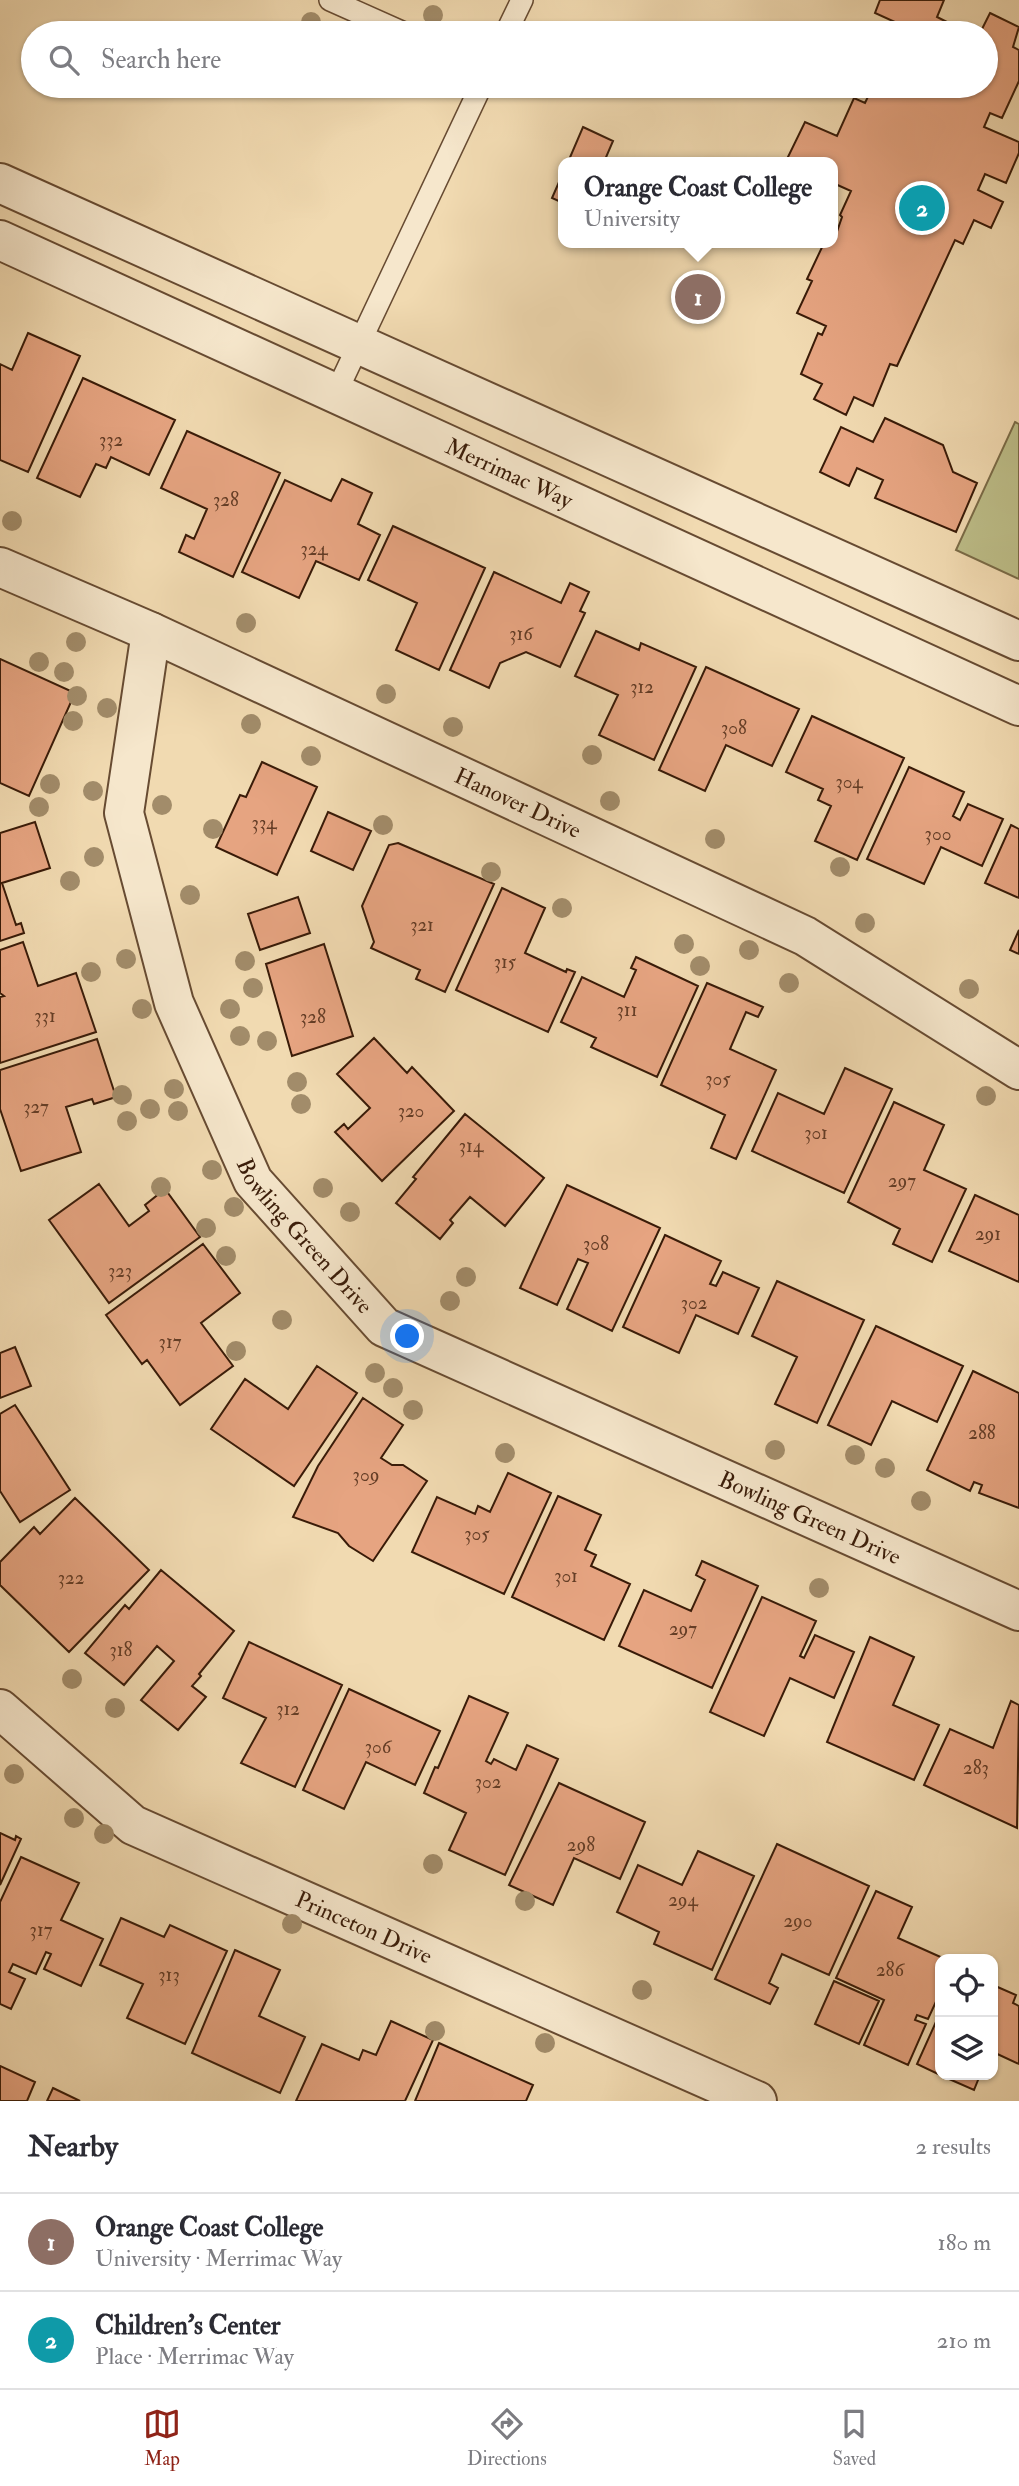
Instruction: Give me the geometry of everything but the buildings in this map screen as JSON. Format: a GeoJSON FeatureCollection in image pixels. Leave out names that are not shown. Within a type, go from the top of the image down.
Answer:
{"type":"FeatureCollection","features":[{"type":"Feature","properties":{"kind":"street"},"geometry":{"type":"LineString","coordinates":[[0,183],[1019,641]]}},
{"type":"Feature","properties":{"kind":"street","name":"Merrimac Way"},"geometry":{"type":"LineString","coordinates":[[0,240],[1019,706]]}},
{"type":"Feature","properties":{"kind":"street","name":"Hanover Drive"},"geometry":{"type":"LineString","coordinates":[[0,567],[151,632],[805,936],[1019,1070]]}},
{"type":"Feature","properties":{"kind":"street","name":"Bowling Green Drive"},"geometry":{"type":"LineString","coordinates":[[151,632],[124,813],[173,1003],[253,1181],[384,1327],[1019,1611]]}},
{"type":"Feature","properties":{"kind":"street","name":"Princeton Drive"},"geometry":{"type":"LineString","coordinates":[[0,1709],[133,1825],[757,2101]]}},
{"type":"Feature","properties":{"kind":"lane"},"geometry":{"type":"LineString","coordinates":[[330,0],[377,21]]}},
{"type":"Feature","properties":{"kind":"lane"},"geometry":{"type":"LineString","coordinates":[[512,21],[522,0]]}},
{"type":"Feature","properties":{"kind":"lane"},"geometry":{"type":"LineString","coordinates":[[335,395],[475,98]]}},
{"type":"Feature","properties":{"kind":"green space"},"geometry":{"type":"Polygon","coordinates":[[[1015,422],[1019,424],[1019,579],[956,550],[1015,422]]]}},
{"type":"Feature","properties":{"kind":"place","name":"Children's Center"},"geometry":{"type":"Point","coordinates":[922,208]}},
{"type":"Feature","properties":{"kind":"place","name":"Orange Coast College"},"geometry":{"type":"Point","coordinates":[698,297]}}]}
